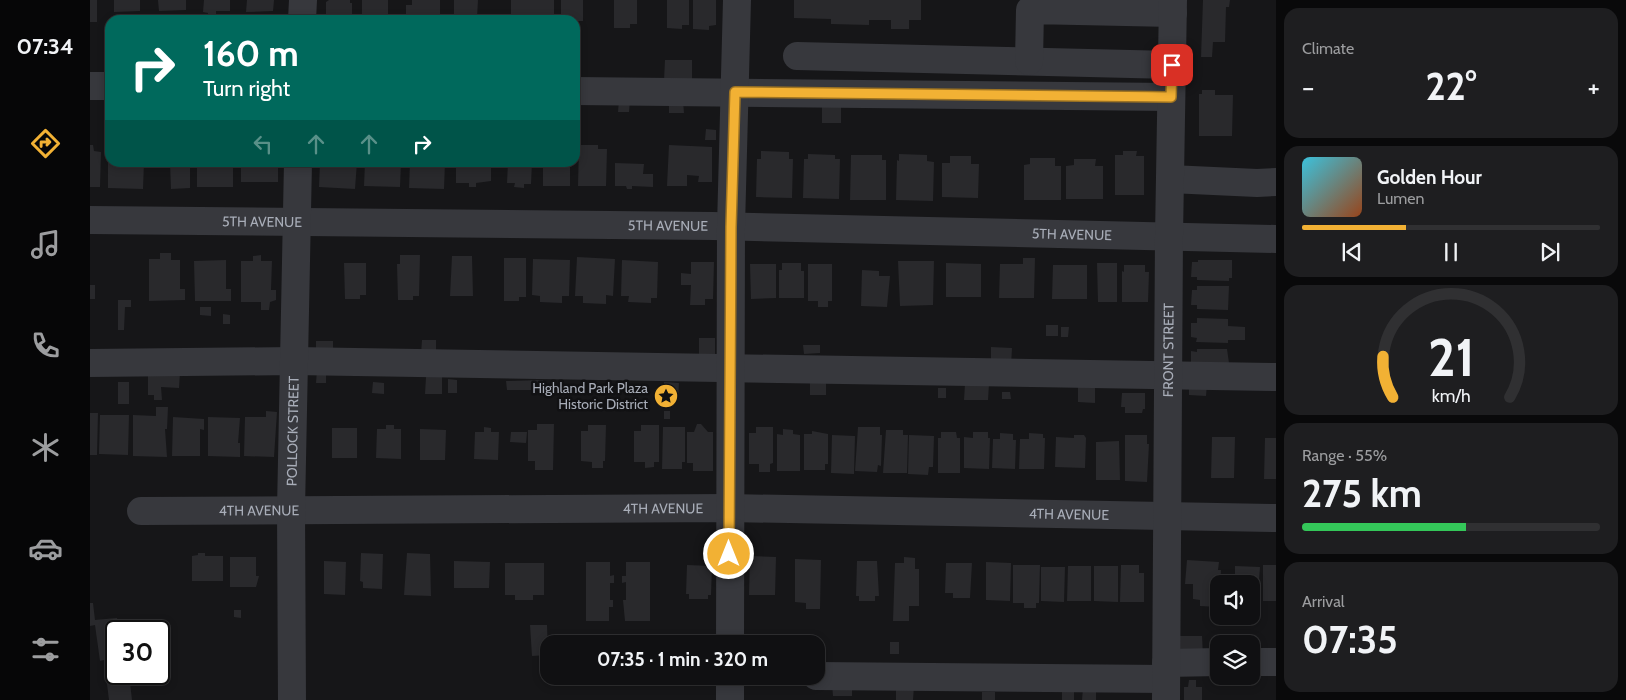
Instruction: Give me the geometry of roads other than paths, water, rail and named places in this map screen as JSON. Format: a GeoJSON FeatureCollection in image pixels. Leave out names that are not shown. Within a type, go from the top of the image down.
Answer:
{"type":"FeatureCollection","features":[{"type":"Feature","properties":{"kind":"street"},"geometry":{"type":"LineString","coordinates":[[302,15],[303,0]]}},
{"type":"Feature","properties":{"kind":"street"},"geometry":{"type":"LineString","coordinates":[[730,635],[731,227],[737,0]]}},
{"type":"Feature","properties":{"kind":"street"},"geometry":{"type":"LineString","coordinates":[[1029,61],[1030,5],[1173,7]]}},
{"type":"Feature","properties":{"kind":"street","name":"FRONT STREET"},"geometry":{"type":"LineString","coordinates":[[1166,681],[1166,516],[1173,7]]}},
{"type":"Feature","properties":{"kind":"street"},"geometry":{"type":"LineString","coordinates":[[798,56],[1172,65]]}},
{"type":"Feature","properties":{"kind":"street"},"geometry":{"type":"LineString","coordinates":[[90,86],[105,86]]}},
{"type":"Feature","properties":{"kind":"street"},"geometry":{"type":"LineString","coordinates":[[580,90],[1171,97]]}},
{"type":"Feature","properties":{"kind":"street","name":"POLLOCK STREET"},"geometry":{"type":"LineString","coordinates":[[292,700],[291,510],[298,167]]}},
{"type":"Feature","properties":{"kind":"street"},"geometry":{"type":"LineString","coordinates":[[1170,179],[1257,183],[1276,182]]}},
{"type":"Feature","properties":{"kind":"street","name":"5TH AVENUE"},"geometry":{"type":"LineString","coordinates":[[90,220],[297,220],[1276,239]]}},
{"type":"Feature","properties":{"kind":"street"},"geometry":{"type":"LineString","coordinates":[[90,363],[294,361],[1168,377],[1276,377]]}},
{"type":"Feature","properties":{"kind":"street","name":"4TH AVENUE"},"geometry":{"type":"LineString","coordinates":[[141,512],[729,508],[1276,518]]}},
{"type":"Feature","properties":{"kind":"street"},"geometry":{"type":"LineString","coordinates":[[1260,662],[1276,662]]}},
{"type":"Feature","properties":{"kind":"street"},"geometry":{"type":"LineString","coordinates":[[825,676],[1166,681],[1210,665]]}},
{"type":"Feature","properties":{"kind":"street"},"geometry":{"type":"LineString","coordinates":[[730,685],[730,700]]}},
{"type":"Feature","properties":{"kind":"place","name":"Highland Park Plaza Historic District"},"geometry":{"type":"Point","coordinates":[666,396]}}]}
